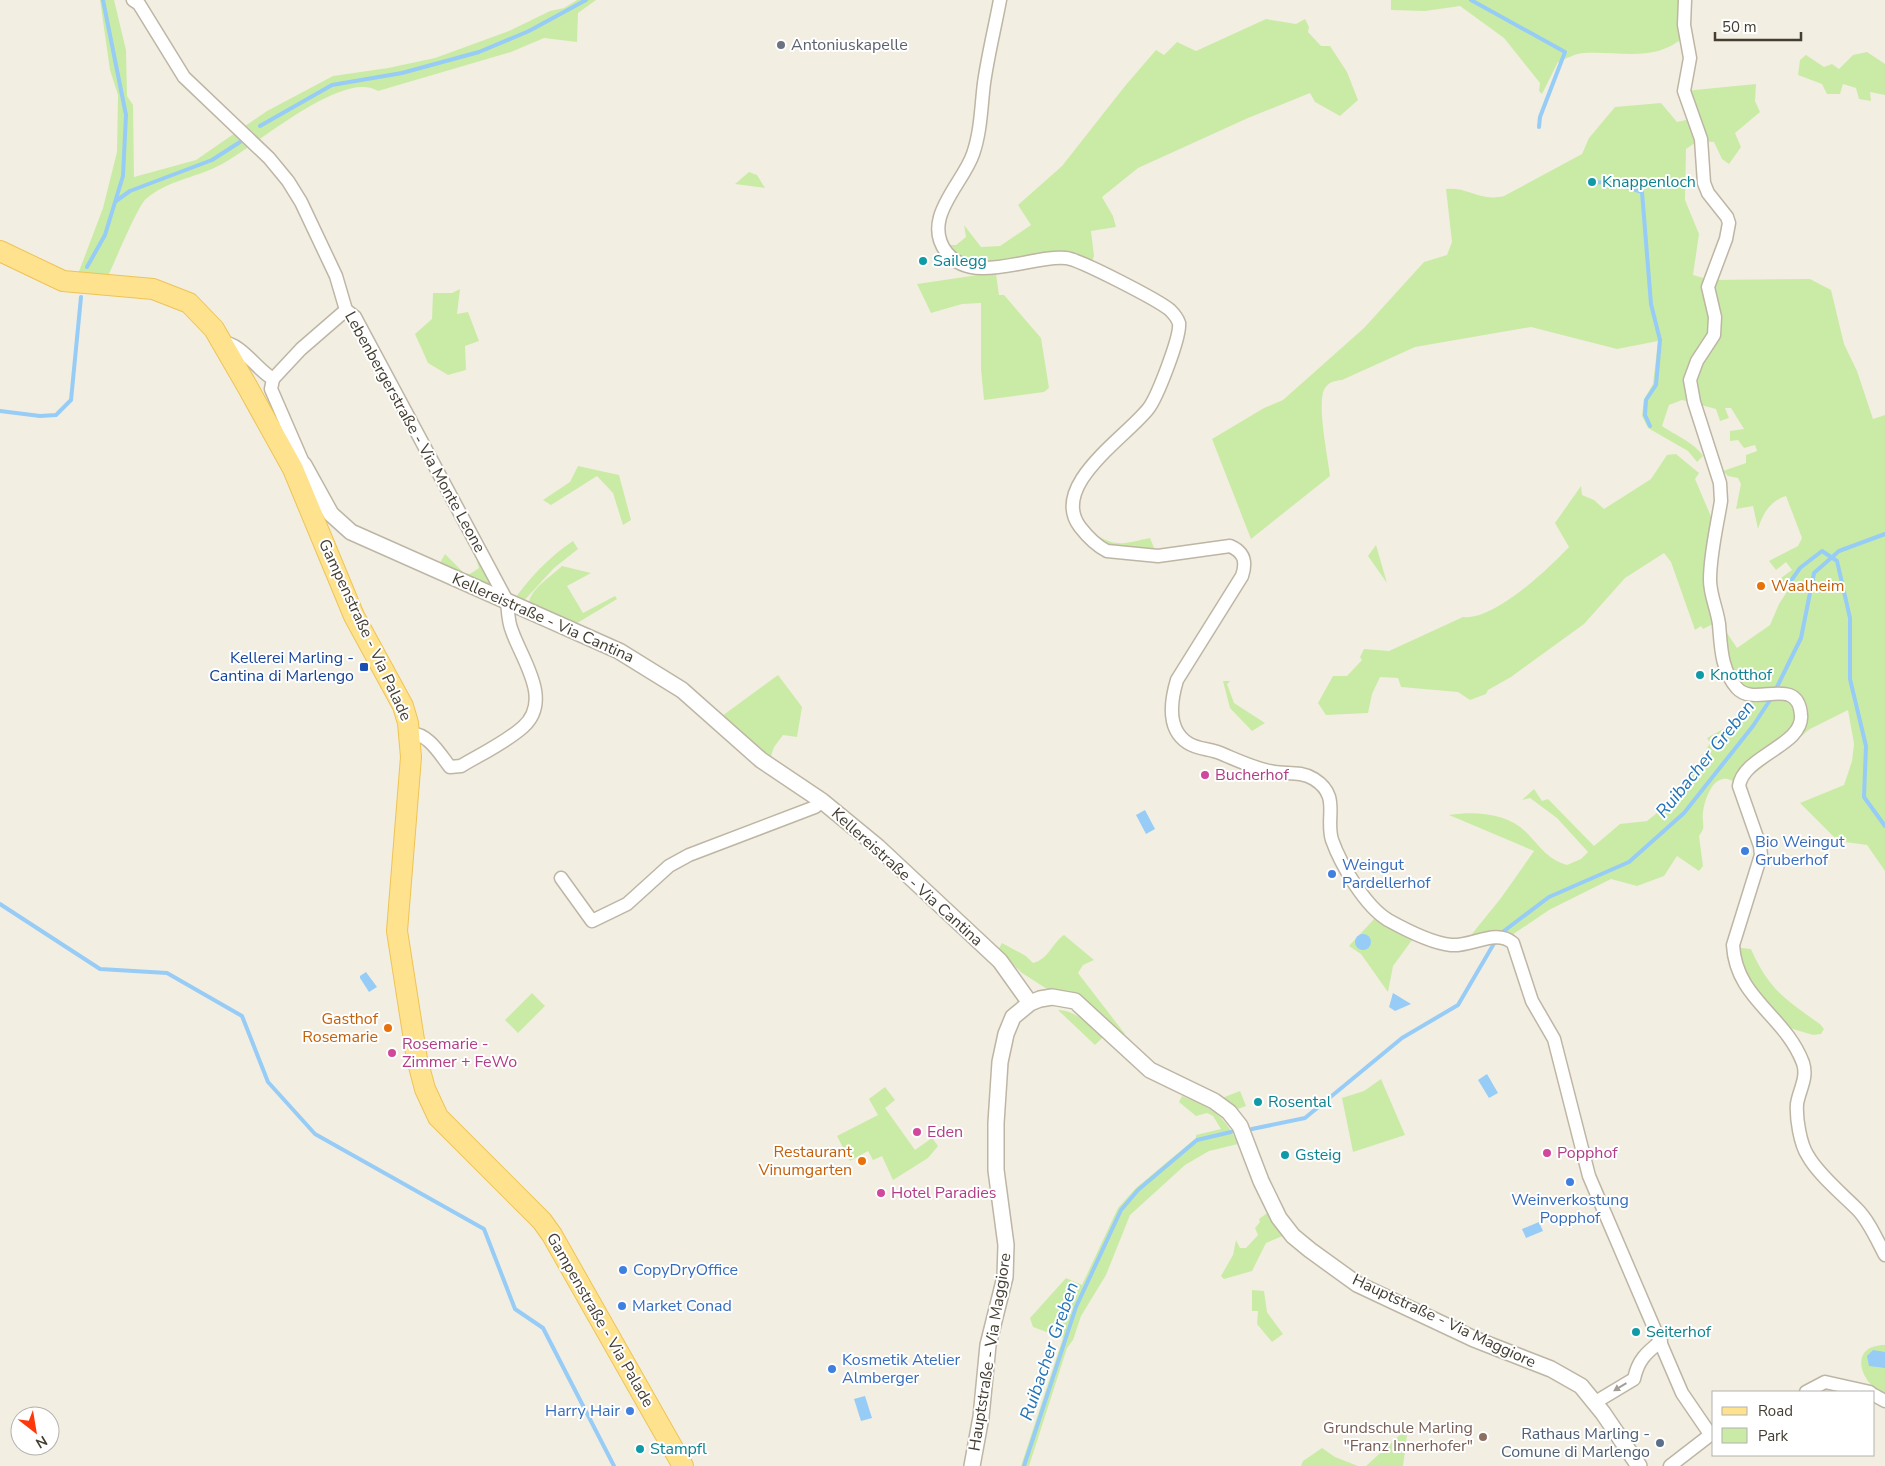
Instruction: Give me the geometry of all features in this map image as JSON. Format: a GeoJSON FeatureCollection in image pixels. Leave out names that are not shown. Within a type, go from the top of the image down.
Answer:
{"type":"FeatureCollection","features":[{"type":"Feature","properties":{"kind":"main road","name":"Gampenstraße - Via Palade"},"geometry":{"type":"LineString","coordinates":[[0,251],[63,281],[153,289],[174,295],[190,304],[202,315],[222,342],[298,467],[354,616],[403,706],[410,733],[411,757],[397,931],[417,1059],[425,1089],[438,1117],[547,1228],[682,1466]]}},
{"type":"Feature","properties":{"kind":"street","name":"Lebenbergerstraße - Via Monte Leone"},"geometry":{"type":"LineString","coordinates":[[133,0],[139,4],[184,77],[269,158],[288,180],[336,276],[346,310],[355,317],[507,601],[512,631],[530,673],[535,690],[536,705],[532,716],[524,727],[455,767],[450,768],[430,742],[419,734],[410,733]]}},
{"type":"Feature","properties":{"kind":"street"},"geometry":{"type":"LineString","coordinates":[[1000,0],[984,82],[979,130],[973,155],[941,213],[939,231],[946,252],[966,265],[1003,267],[1068,258],[1145,295],[1169,309],[1176,316],[1179,332],[1153,401],[1137,421],[1087,472],[1076,488],[1072,507],[1073,516],[1084,532],[1101,548],[1107,550],[1158,556],[1230,546],[1239,550],[1244,557],[1245,567],[1242,576],[1177,680],[1171,712],[1178,731],[1188,742],[1273,772],[1303,773],[1324,786],[1330,795],[1332,838],[1338,853],[1368,904],[1386,918],[1425,937],[1450,945],[1473,944],[1496,938],[1513,943],[1532,1001],[1554,1039],[1589,1176],[1682,1393],[1712,1433],[1670,1466]]}},
{"type":"Feature","properties":{"kind":"street"},"geometry":{"type":"LineString","coordinates":[[1685,0],[1684,25],[1690,58],[1684,91],[1702,139],[1704,183],[1708,193],[1729,223],[1726,239],[1708,288],[1715,317],[1714,335],[1697,361],[1690,380],[1694,402],[1709,443],[1721,489],[1722,501],[1710,578],[1711,594],[1718,621],[1722,661],[1738,689],[1752,696],[1781,692],[1795,700],[1802,715],[1801,724],[1791,736],[1747,769],[1741,777],[1739,786],[1760,846],[1761,855],[1733,945],[1734,959],[1746,988],[1789,1036],[1804,1065],[1805,1074],[1797,1105],[1809,1158],[1859,1210],[1885,1254]]}},
{"type":"Feature","properties":{"kind":"street"},"geometry":{"type":"LineString","coordinates":[[298,467],[271,389],[273,379],[301,349],[346,310]]}},
{"type":"Feature","properties":{"kind":"street"},"geometry":{"type":"LineString","coordinates":[[222,342],[231,343],[239,348],[260,370],[273,379]]}},
{"type":"Feature","properties":{"kind":"street","name":"Kellereistraße - Via Cantina"},"geometry":{"type":"LineString","coordinates":[[298,467],[331,514],[351,532],[619,651],[644,664],[682,690],[761,760],[822,801],[878,847],[1000,960],[1035,1001]]}},
{"type":"Feature","properties":{"kind":"street"},"geometry":{"type":"LineString","coordinates":[[561,878],[592,921],[627,904],[669,866],[689,855],[815,807],[822,801]]}},
{"type":"Feature","properties":{"kind":"street","name":"Hauptstraße - Via Maggiore"},"geometry":{"type":"LineString","coordinates":[[972,1466],[981,1417],[988,1345],[1005,1277],[1006,1245],[996,1170],[1000,1062],[1006,1034],[1013,1017],[1035,1001],[1062,997],[1075,1001],[1150,1070],[1214,1101],[1229,1112],[1240,1126],[1261,1181],[1279,1218],[1293,1236],[1357,1284],[1474,1339],[1561,1374],[1580,1386],[1639,1466]]}},
{"type":"Feature","properties":{"kind":"street"},"geometry":{"type":"LineString","coordinates":[[1594,1403],[1634,1379],[1636,1367],[1642,1356],[1661,1341]]}},
{"type":"Feature","properties":{"kind":"street"},"geometry":{"type":"LineString","coordinates":[[1808,1391],[1825,1382],[1866,1391]]}},
{"type":"Feature","properties":{"kind":"green space"},"geometry":{"type":"Polygon","coordinates":[[[100,0],[114,0],[126,50],[127,96],[133,105],[134,177],[196,160],[267,111],[333,76],[388,68],[435,58],[509,31],[550,11],[564,8],[577,0],[596,0],[578,13],[577,42],[544,38],[511,52],[378,91],[362,87],[343,91],[321,100],[297,114],[218,166],[162,188],[142,204],[107,278],[78,274],[103,208],[117,152],[118,95],[110,70],[100,0]]]}},
{"type":"Feature","properties":{"kind":"green space"},"geometry":{"type":"Polygon","coordinates":[[[1391,0],[1685,0],[1685,36],[1662,50],[1650,53],[1584,53],[1571,56],[1558,62],[1542,94],[1539,91],[1540,83],[1504,38],[1460,6],[1425,11],[1391,10],[1391,0]]]}},
{"type":"Feature","properties":{"kind":"green space"},"geometry":{"type":"Polygon","coordinates":[[[1266,19],[1296,24],[1305,19],[1309,27],[1308,32],[1321,46],[1330,46],[1347,72],[1358,100],[1340,116],[1315,102],[1310,93],[1248,118],[1138,168],[1102,197],[1113,216],[1116,227],[1091,231],[1094,256],[1090,267],[1076,260],[995,267],[999,295],[1004,295],[1041,338],[1049,388],[1044,392],[984,400],[981,369],[981,303],[962,304],[931,313],[917,284],[978,275],[977,270],[943,245],[956,245],[966,237],[964,225],[981,247],[1000,246],[1031,225],[1018,205],[1062,166],[1156,50],[1164,55],[1177,42],[1196,51],[1266,19]]]}},
{"type":"Feature","properties":{"kind":"green space"},"geometry":{"type":"Polygon","coordinates":[[[1867,52],[1885,64],[1885,95],[1870,92],[1871,101],[1859,99],[1856,88],[1843,84],[1840,94],[1827,94],[1822,84],[1798,75],[1800,60],[1806,55],[1824,67],[1832,64],[1839,69],[1853,55],[1867,52]]]}},
{"type":"Feature","properties":{"kind":"green space"},"geometry":{"type":"Polygon","coordinates":[[[1756,84],[1755,101],[1760,112],[1735,133],[1741,147],[1729,164],[1722,159],[1714,142],[1698,141],[1686,149],[1685,200],[1699,234],[1693,275],[1711,280],[1810,279],[1831,290],[1844,344],[1857,371],[1873,419],[1885,415],[1885,871],[1867,845],[1838,841],[1800,803],[1844,785],[1852,761],[1854,744],[1848,710],[1810,729],[1739,786],[1732,780],[1725,779],[1719,780],[1714,784],[1704,806],[1703,829],[1699,836],[1703,866],[1699,871],[1677,856],[1664,876],[1637,886],[1611,879],[1549,910],[1509,937],[1463,945],[1501,898],[1534,851],[1449,815],[1470,813],[1491,815],[1511,822],[1528,834],[1550,857],[1567,865],[1581,859],[1588,852],[1557,818],[1530,798],[1522,800],[1534,789],[1542,801],[1548,799],[1594,846],[1620,824],[1647,821],[1680,794],[1710,743],[1707,738],[1739,720],[1752,697],[1737,689],[1715,623],[1703,629],[1701,626],[1695,630],[1671,562],[1664,553],[1625,578],[1584,624],[1511,677],[1488,690],[1486,694],[1470,700],[1458,692],[1401,687],[1398,678],[1380,677],[1372,694],[1368,713],[1326,715],[1318,703],[1333,676],[1347,676],[1362,660],[1360,657],[1364,649],[1389,651],[1463,617],[1476,616],[1490,611],[1505,602],[1548,568],[1569,547],[1555,523],[1581,486],[1582,495],[1594,500],[1604,509],[1651,479],[1667,455],[1676,454],[1699,473],[1695,479],[1712,519],[1711,568],[1719,621],[1737,648],[1770,625],[1779,604],[1788,590],[1781,578],[1792,570],[1786,562],[1776,570],[1769,561],[1798,546],[1802,538],[1786,496],[1771,504],[1762,518],[1758,529],[1753,506],[1736,509],[1741,484],[1738,478],[1728,476],[1723,471],[1746,463],[1746,455],[1757,451],[1755,445],[1744,448],[1738,440],[1730,441],[1730,431],[1744,429],[1731,408],[1725,408],[1729,418],[1720,421],[1716,409],[1682,400],[1669,405],[1662,426],[1690,443],[1699,451],[1703,456],[1697,462],[1688,451],[1648,428],[1642,416],[1644,399],[1653,384],[1658,341],[1617,349],[1531,327],[1415,347],[1329,384],[1325,388],[1323,395],[1322,417],[1330,476],[1251,539],[1212,439],[1264,408],[1283,400],[1364,328],[1424,262],[1447,255],[1452,242],[1446,189],[1461,190],[1488,197],[1504,196],[1582,154],[1589,138],[1615,107],[1661,103],[1677,122],[1695,118],[1684,91],[1756,84]]]}},
{"type":"Feature","properties":{"kind":"green space"},"geometry":{"type":"Polygon","coordinates":[[[749,172],[757,175],[765,188],[735,184],[749,172]]]}},
{"type":"Feature","properties":{"kind":"green space"},"geometry":{"type":"Polygon","coordinates":[[[460,289],[457,314],[468,312],[479,341],[465,346],[466,370],[448,375],[428,363],[415,334],[432,319],[433,293],[452,293],[460,289]]]}},
{"type":"Feature","properties":{"kind":"green space"},"geometry":{"type":"Polygon","coordinates":[[[578,466],[619,475],[631,520],[623,525],[613,493],[597,476],[551,505],[543,500],[570,482],[578,466]]]}},
{"type":"Feature","properties":{"kind":"green space"},"geometry":{"type":"Polygon","coordinates":[[[1091,532],[1113,543],[1132,542],[1150,538],[1157,555],[1112,549],[1091,532]]]}},
{"type":"Feature","properties":{"kind":"green space"},"geometry":{"type":"Polygon","coordinates":[[[573,541],[578,549],[554,568],[519,606],[512,603],[540,569],[573,541]]]}},
{"type":"Feature","properties":{"kind":"green space"},"geometry":{"type":"Polygon","coordinates":[[[1376,545],[1387,583],[1368,556],[1376,545]]]}},
{"type":"Feature","properties":{"kind":"green space"},"geometry":{"type":"Polygon","coordinates":[[[445,554],[464,573],[470,574],[479,568],[476,558],[482,556],[507,601],[436,570],[445,554]]]}},
{"type":"Feature","properties":{"kind":"green space"},"geometry":{"type":"Polygon","coordinates":[[[562,566],[591,573],[567,586],[583,613],[615,596],[617,599],[574,625],[529,603],[533,593],[562,566]]]}},
{"type":"Feature","properties":{"kind":"green space"},"geometry":{"type":"Polygon","coordinates":[[[778,675],[802,707],[797,737],[783,735],[774,747],[770,759],[722,716],[778,675]]]}},
{"type":"Feature","properties":{"kind":"green space"},"geometry":{"type":"Polygon","coordinates":[[[1223,681],[1230,681],[1227,684],[1234,703],[1265,723],[1252,731],[1230,708],[1223,681]]]}},
{"type":"Feature","properties":{"kind":"green space"},"geometry":{"type":"Polygon","coordinates":[[[1376,917],[1412,940],[1393,966],[1388,992],[1361,954],[1349,946],[1376,917]]]}},
{"type":"Feature","properties":{"kind":"green space"},"geometry":{"type":"Polygon","coordinates":[[[1064,935],[1094,960],[1083,965],[1078,973],[1125,1034],[1122,1037],[1079,996],[1062,990],[1047,989],[1022,973],[998,950],[1002,943],[1026,956],[1033,963],[1043,958],[1064,935]]]}},
{"type":"Feature","properties":{"kind":"green space"},"geometry":{"type":"Polygon","coordinates":[[[1733,947],[1751,949],[1772,984],[1788,1001],[1820,1024],[1824,1029],[1821,1034],[1813,1035],[1780,1025],[1758,1001],[1733,947]]]}},
{"type":"Feature","properties":{"kind":"green space"},"geometry":{"type":"Polygon","coordinates":[[[532,993],[545,1006],[518,1033],[505,1020],[532,993]]]}},
{"type":"Feature","properties":{"kind":"green space"},"geometry":{"type":"Polygon","coordinates":[[[1058,1010],[1077,1016],[1103,1037],[1095,1045],[1058,1010]]]}},
{"type":"Feature","properties":{"kind":"green space"},"geometry":{"type":"Polygon","coordinates":[[[1381,1079],[1405,1135],[1353,1152],[1342,1098],[1364,1091],[1381,1079]]]}},
{"type":"Feature","properties":{"kind":"green space"},"geometry":{"type":"Polygon","coordinates":[[[885,1087],[895,1100],[885,1108],[915,1150],[932,1138],[938,1146],[928,1158],[893,1180],[882,1156],[873,1160],[868,1151],[850,1161],[837,1136],[878,1115],[869,1099],[885,1087]]]}},
{"type":"Feature","properties":{"kind":"green space"},"geometry":{"type":"Polygon","coordinates":[[[1240,1091],[1246,1106],[1235,1110],[1222,1098],[1240,1091]]]}},
{"type":"Feature","properties":{"kind":"green space"},"geometry":{"type":"Polygon","coordinates":[[[1182,1096],[1216,1113],[1233,1134],[1238,1144],[1209,1151],[1185,1165],[1130,1215],[1106,1275],[1081,1316],[1073,1340],[1067,1348],[1029,1466],[1021,1466],[1063,1338],[1033,1327],[1030,1318],[1066,1278],[1082,1285],[1118,1208],[1136,1188],[1196,1138],[1196,1135],[1221,1129],[1213,1116],[1207,1113],[1196,1116],[1179,1102],[1182,1096]]]}},
{"type":"Feature","properties":{"kind":"green space"},"geometry":{"type":"Polygon","coordinates":[[[1274,1208],[1290,1233],[1266,1243],[1252,1271],[1224,1279],[1221,1276],[1233,1255],[1236,1240],[1240,1248],[1246,1248],[1258,1235],[1255,1228],[1260,1222],[1259,1219],[1274,1208]]]}},
{"type":"Feature","properties":{"kind":"green space"},"geometry":{"type":"Polygon","coordinates":[[[1252,1290],[1264,1291],[1267,1312],[1283,1334],[1272,1342],[1257,1324],[1258,1311],[1252,1311],[1252,1290]]]}},
{"type":"Feature","properties":{"kind":"green space"},"geometry":{"type":"Polygon","coordinates":[[[1885,1345],[1885,1395],[1869,1382],[1861,1366],[1862,1358],[1866,1351],[1873,1347],[1885,1345]]]}},
{"type":"Feature","properties":{"kind":"green space"},"geometry":{"type":"Polygon","coordinates":[[[1401,1434],[1407,1435],[1403,1466],[1366,1466],[1401,1434]]]}},
{"type":"Feature","properties":{"kind":"green space"},"geometry":{"type":"Polygon","coordinates":[[[1322,1448],[1335,1457],[1358,1466],[1301,1466],[1303,1461],[1322,1448]]]}},
{"type":"Feature","properties":{"kind":"water"},"geometry":{"type":"Polygon","coordinates":[[[1145,810],[1155,829],[1146,834],[1136,815],[1145,810]]]}},
{"type":"Feature","properties":{"kind":"water"},"geometry":{"type":"Polygon","coordinates":[[[1363,934],[1371,942],[1363,950],[1355,942],[1363,934]]]}},
{"type":"Feature","properties":{"kind":"water"},"geometry":{"type":"Polygon","coordinates":[[[366,972],[377,987],[369,992],[360,978],[366,972]]]}},
{"type":"Feature","properties":{"kind":"water"},"geometry":{"type":"Polygon","coordinates":[[[1393,993],[1411,1004],[1395,1011],[1389,1007],[1393,993]]]}},
{"type":"Feature","properties":{"kind":"water"},"geometry":{"type":"Polygon","coordinates":[[[1487,1074],[1498,1093],[1489,1098],[1478,1080],[1487,1074]]]}},
{"type":"Feature","properties":{"kind":"water"},"geometry":{"type":"Polygon","coordinates":[[[1539,1222],[1543,1231],[1526,1238],[1522,1229],[1539,1222]]]}},
{"type":"Feature","properties":{"kind":"water"},"geometry":{"type":"Polygon","coordinates":[[[1873,1350],[1885,1352],[1885,1368],[1869,1366],[1867,1356],[1873,1350]]]}},
{"type":"Feature","properties":{"kind":"water"},"geometry":{"type":"Polygon","coordinates":[[[865,1396],[872,1418],[861,1421],[854,1399],[865,1396]]]}},
{"type":"Feature","properties":{"kind":"waterway"},"geometry":{"type":"LineString","coordinates":[[87,267],[105,235],[123,176],[126,115],[103,0]]}},
{"type":"Feature","properties":{"kind":"waterway"},"geometry":{"type":"LineString","coordinates":[[260,126],[332,85],[402,73],[479,52],[529,31],[586,0]]}},
{"type":"Feature","properties":{"kind":"waterway"},"geometry":{"type":"LineString","coordinates":[[1471,0],[1565,52],[1540,117],[1539,127]]}},
{"type":"Feature","properties":{"kind":"waterway"},"geometry":{"type":"LineString","coordinates":[[116,201],[130,191],[212,160],[240,142]]}},
{"type":"Feature","properties":{"kind":"waterway"},"geometry":{"type":"LineString","coordinates":[[1592,182],[1614,183],[1642,192],[1651,304],[1660,340],[1656,385],[1646,400],[1645,415],[1650,426]]}},
{"type":"Feature","properties":{"kind":"waterway"},"geometry":{"type":"LineString","coordinates":[[0,411],[40,416],[56,415],[71,400],[81,297]]}},
{"type":"Feature","properties":{"kind":"waterway","name":"Ruibacher Greben"},"geometry":{"type":"LineString","coordinates":[[1775,691],[1801,638],[1814,573],[1839,551],[1885,534]]}},
{"type":"Feature","properties":{"kind":"waterway"},"geometry":{"type":"LineString","coordinates":[[1786,588],[1800,568],[1822,551],[1837,561],[1850,618],[1850,679],[1866,746],[1864,797],[1885,826]]}},
{"type":"Feature","properties":{"kind":"waterway","name":"Ruibacher Greben"},"geometry":{"type":"LineString","coordinates":[[1500,934],[1549,897],[1629,862],[1684,813],[1753,726],[1772,697]]}},
{"type":"Feature","properties":{"kind":"waterway"},"geometry":{"type":"LineString","coordinates":[[0,904],[100,969],[167,973],[242,1016],[268,1082],[315,1134],[484,1229],[515,1309],[543,1328],[614,1466]]}},
{"type":"Feature","properties":{"kind":"waterway","name":"Ruibacher Greben"},"geometry":{"type":"LineString","coordinates":[[1252,1129],[1305,1118],[1402,1038],[1458,1005],[1496,940]]}},
{"type":"Feature","properties":{"kind":"waterway","name":"Ruibacher Greben"},"geometry":{"type":"LineString","coordinates":[[1024,1466],[1076,1307],[1121,1210],[1138,1190],[1197,1140],[1231,1132]]}},
{"type":"Feature","properties":{"kind":"place","name":"Antoniuskapelle"},"geometry":{"type":"Point","coordinates":[781,45]}},
{"type":"Feature","properties":{"kind":"place","name":"Knappenloch"},"geometry":{"type":"Point","coordinates":[1592,182]}},
{"type":"Feature","properties":{"kind":"place","name":"Sailegg"},"geometry":{"type":"Point","coordinates":[923,261]}},
{"type":"Feature","properties":{"kind":"place","name":"Waalheim"},"geometry":{"type":"Point","coordinates":[1761,586]}},
{"type":"Feature","properties":{"kind":"place","name":"Kellerei Marling - Cantina di Marlengo"},"geometry":{"type":"Point","coordinates":[364,667]}},
{"type":"Feature","properties":{"kind":"place","name":"Knotthof"},"geometry":{"type":"Point","coordinates":[1700,675]}},
{"type":"Feature","properties":{"kind":"place","name":"Bucherhof"},"geometry":{"type":"Point","coordinates":[1205,775]}},
{"type":"Feature","properties":{"kind":"place","name":"Bio Weingut Gruberhof"},"geometry":{"type":"Point","coordinates":[1745,851]}},
{"type":"Feature","properties":{"kind":"place","name":"Weingut Pardellerhof"},"geometry":{"type":"Point","coordinates":[1332,874]}},
{"type":"Feature","properties":{"kind":"place","name":"Gasthof Rosemarie"},"geometry":{"type":"Point","coordinates":[388,1028]}},
{"type":"Feature","properties":{"kind":"place","name":"Rosemarie - Zimmer + FeWo"},"geometry":{"type":"Point","coordinates":[392,1053]}},
{"type":"Feature","properties":{"kind":"place","name":"Rosental"},"geometry":{"type":"Point","coordinates":[1258,1102]}},
{"type":"Feature","properties":{"kind":"place","name":"Eden"},"geometry":{"type":"Point","coordinates":[917,1132]}},
{"type":"Feature","properties":{"kind":"place","name":"Popphof"},"geometry":{"type":"Point","coordinates":[1547,1153]}},
{"type":"Feature","properties":{"kind":"place","name":"Gsteig"},"geometry":{"type":"Point","coordinates":[1285,1155]}},
{"type":"Feature","properties":{"kind":"place","name":"Restaurant Vinumgarten"},"geometry":{"type":"Point","coordinates":[862,1161]}},
{"type":"Feature","properties":{"kind":"place","name":"Weinverkostung Popphof"},"geometry":{"type":"Point","coordinates":[1570,1182]}},
{"type":"Feature","properties":{"kind":"place","name":"Hotel Paradies"},"geometry":{"type":"Point","coordinates":[881,1193]}},
{"type":"Feature","properties":{"kind":"place","name":"CopyDryOffice"},"geometry":{"type":"Point","coordinates":[623,1270]}},
{"type":"Feature","properties":{"kind":"place","name":"Market Conad"},"geometry":{"type":"Point","coordinates":[622,1306]}},
{"type":"Feature","properties":{"kind":"place","name":"Seiterhof"},"geometry":{"type":"Point","coordinates":[1636,1332]}},
{"type":"Feature","properties":{"kind":"place","name":"Kosmetik Atelier Almberger"},"geometry":{"type":"Point","coordinates":[832,1369]}},
{"type":"Feature","properties":{"kind":"place","name":"Harry Hair"},"geometry":{"type":"Point","coordinates":[630,1411]}},
{"type":"Feature","properties":{"kind":"place","name":"Grundschule Marling \"Franz Innerhofer\""},"geometry":{"type":"Point","coordinates":[1483,1437]}},
{"type":"Feature","properties":{"kind":"place","name":"Rathaus Marling - Comune di Marlengo"},"geometry":{"type":"Point","coordinates":[1660,1443]}},
{"type":"Feature","properties":{"kind":"place","name":"Stampfl"},"geometry":{"type":"Point","coordinates":[640,1449]}}]}
